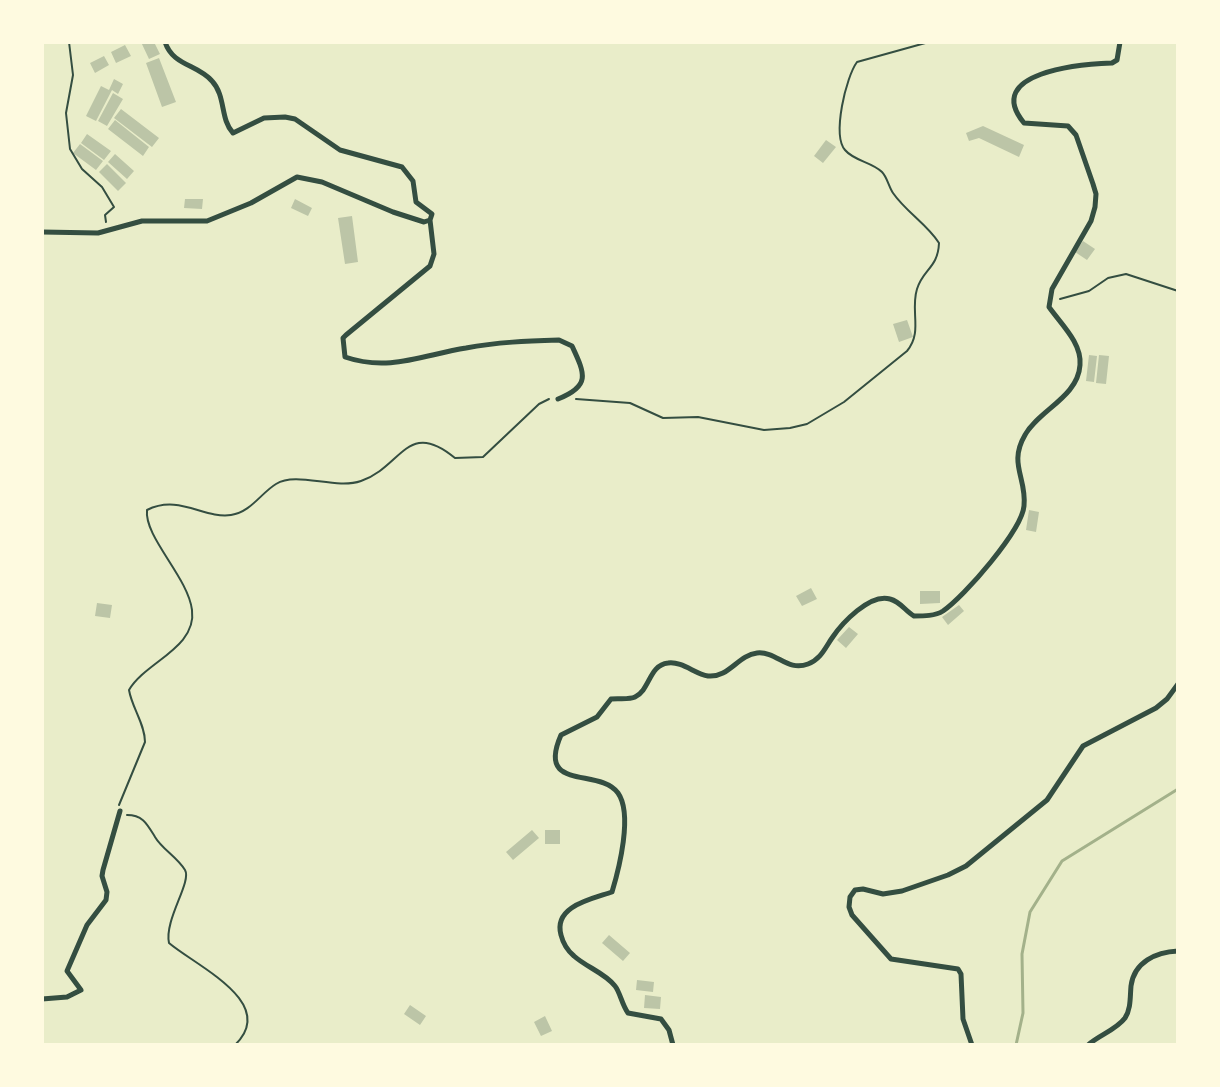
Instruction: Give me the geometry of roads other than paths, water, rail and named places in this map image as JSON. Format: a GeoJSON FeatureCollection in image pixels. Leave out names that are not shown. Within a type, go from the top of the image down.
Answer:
{"type":"FeatureCollection","features":[{"type":"Feature","properties":{"kind":"street"},"geometry":{"type":"LineString","coordinates":[[165,42],[179,63],[201,71],[214,82],[221,93],[227,126],[233,133],[264,118],[295,119],[340,150],[402,167],[413,181],[416,202],[432,214],[434,254],[430,266],[343,338],[345,357],[367,364],[392,364],[470,347],[559,340],[572,346],[583,372],[576,392],[558,399]]}},
{"type":"Feature","properties":{"kind":"street"},"geometry":{"type":"LineString","coordinates":[[673,1045],[669,1030],[661,1019],[628,1013],[619,1001],[615,986],[572,955],[561,936],[560,926],[565,914],[583,901],[612,892],[621,854],[623,815],[617,791],[608,785],[574,777],[560,769],[555,761],[555,747],[561,735],[597,717],[611,699],[634,697],[641,692],[653,672],[663,664],[671,662],[706,676],[717,675],[754,653],[769,654],[798,667],[817,659],[839,630],[868,603],[878,598],[896,602],[914,616],[940,613],[992,561],[1020,523],[1024,500],[1016,465],[1024,436],[1033,423],[1066,395],[1081,365],[1079,351],[1049,307],[1052,289],[1091,221],[1096,194],[1076,135],[1068,126],[1060,124],[1024,123],[1015,113],[1014,96],[1030,80],[1055,68],[1112,63],[1117,60],[1120,42]]}},
{"type":"Feature","properties":{"kind":"street"},"geometry":{"type":"LineString","coordinates":[[42,232],[98,233],[142,221],[207,221],[251,203],[297,177],[322,182],[393,212],[424,222],[430,220]]}},
{"type":"Feature","properties":{"kind":"street"},"geometry":{"type":"LineString","coordinates":[[972,1045],[963,1019],[961,974],[958,969],[891,959],[852,915],[850,897],[855,890],[863,889],[883,894],[902,891],[966,866],[1047,800],[1083,746],[1156,708],[1178,684]]}},
{"type":"Feature","properties":{"kind":"street"},"geometry":{"type":"LineString","coordinates":[[42,999],[67,997],[81,990],[67,971],[87,925],[106,900],[102,876],[120,811]]}},
{"type":"Feature","properties":{"kind":"street"},"geometry":{"type":"LineString","coordinates":[[1088,1045],[1125,1018],[1135,970],[1154,955],[1178,951]]}},
{"type":"Feature","properties":{"kind":"waterway"},"geometry":{"type":"LineString","coordinates":[[1016,1045],[1023,1013],[1022,954],[1030,912],[1062,861],[1178,789]]}}]}
